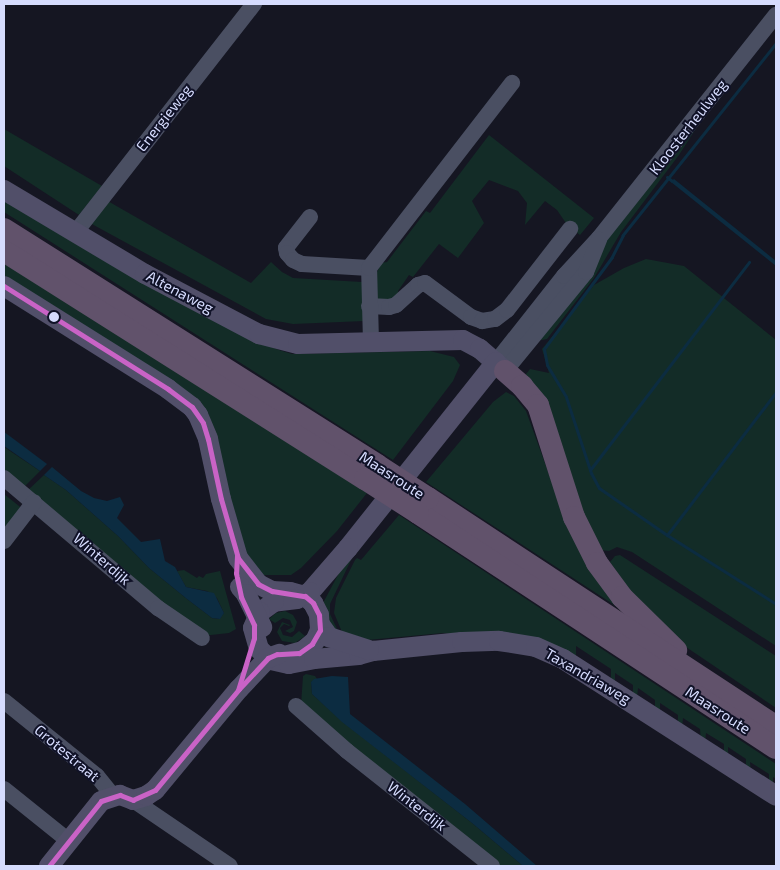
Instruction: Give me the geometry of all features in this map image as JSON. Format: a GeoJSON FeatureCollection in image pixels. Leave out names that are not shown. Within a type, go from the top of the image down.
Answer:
{"type":"FeatureCollection","features":[{"type":"Feature","properties":{"kind":"highway","name":"Maasroute"},"geometry":{"type":"LineString","coordinates":[[4,229],[371,472],[776,727]]}},
{"type":"Feature","properties":{"kind":"highway","name":"Maasroute"},"geometry":{"type":"LineString","coordinates":[[4,251],[371,472]]}},
{"type":"Feature","properties":{"kind":"highway"},"geometry":{"type":"LineString","coordinates":[[496,368],[534,399],[542,413],[574,517],[597,563],[638,613],[715,687]]}},
{"type":"Feature","properties":{"kind":"highway","name":"Maasroute"},"geometry":{"type":"LineString","coordinates":[[423,505],[776,748]]}},
{"type":"Feature","properties":{"kind":"main road","name":"Altenaweg"},"geometry":{"type":"LineString","coordinates":[[4,190],[145,274],[259,334],[298,344],[463,340],[480,349],[496,368]]}},
{"type":"Feature","properties":{"kind":"main road","name":"Taxandriaweg"},"geometry":{"type":"LineString","coordinates":[[4,286],[168,389],[192,407],[203,423],[208,439],[221,499],[238,558],[256,582],[304,607],[327,636],[373,651]]}},
{"type":"Feature","properties":{"kind":"main road"},"geometry":{"type":"LineString","coordinates":[[49,866],[101,801],[120,795],[133,800],[146,796],[155,790],[239,689],[255,679],[270,666],[275,658],[299,653],[309,647],[304,607],[322,578],[448,425],[470,410],[496,368]]}},
{"type":"Feature","properties":{"kind":"main road","name":"Taxandriaweg"},"geometry":{"type":"LineString","coordinates":[[238,558],[236,573],[255,626]]}},
{"type":"Feature","properties":{"kind":"main road"},"geometry":{"type":"LineString","coordinates":[[239,689],[255,626],[271,603],[304,607]]}},
{"type":"Feature","properties":{"kind":"main road"},"geometry":{"type":"LineString","coordinates":[[255,626],[275,658]]}},
{"type":"Feature","properties":{"kind":"main road","name":"Taxandriaweg"},"geometry":{"type":"LineString","coordinates":[[275,658],[299,662],[359,655],[373,651],[462,642],[499,641],[536,647],[563,659],[776,796]]}},
{"type":"Feature","properties":{"kind":"street","name":"Energieweg"},"geometry":{"type":"LineString","coordinates":[[75,233],[254,4]]}},
{"type":"Feature","properties":{"kind":"street","name":"Kloosterheulweg"},"geometry":{"type":"LineString","coordinates":[[496,368],[586,272],[599,238],[776,15]]}},
{"type":"Feature","properties":{"kind":"street"},"geometry":{"type":"LineString","coordinates":[[371,342],[369,268],[512,84]]}},
{"type":"Feature","properties":{"kind":"street"},"geometry":{"type":"LineString","coordinates":[[310,217],[286,248],[287,253],[293,260],[302,264],[369,268]]}},
{"type":"Feature","properties":{"kind":"street"},"geometry":{"type":"LineString","coordinates":[[369,306],[389,308],[396,305],[418,284],[425,283],[471,317],[482,321],[495,319],[507,310],[570,229]]}},
{"type":"Feature","properties":{"kind":"street","name":"Winterdijk"},"geometry":{"type":"LineString","coordinates":[[4,478],[158,608],[202,638]]}},
{"type":"Feature","properties":{"kind":"street"},"geometry":{"type":"LineString","coordinates":[[4,541],[34,502]]}},
{"type":"Feature","properties":{"kind":"street","name":"Grotestraat"},"geometry":{"type":"LineString","coordinates":[[4,700],[98,776],[113,796]]}},
{"type":"Feature","properties":{"kind":"street","name":"Winterdijk"},"geometry":{"type":"LineString","coordinates":[[296,706],[348,751],[492,866]]}},
{"type":"Feature","properties":{"kind":"street"},"geometry":{"type":"LineString","coordinates":[[4,789],[69,841]]}},
{"type":"Feature","properties":{"kind":"street"},"geometry":{"type":"LineString","coordinates":[[133,800],[230,866]]}},
{"type":"Feature","properties":{"kind":"green space"},"geometry":{"type":"Polygon","coordinates":[[[697,127],[679,155],[621,232],[594,278],[547,339],[536,341],[608,233],[697,127]]]}},
{"type":"Feature","properties":{"kind":"green space"},"geometry":{"type":"Polygon","coordinates":[[[4,129],[102,186],[79,215],[4,166],[4,129]]]}},
{"type":"Feature","properties":{"kind":"green space"},"geometry":{"type":"Polygon","coordinates":[[[489,135],[594,218],[580,235],[568,226],[557,210],[545,201],[525,225],[527,203],[518,191],[489,180],[472,201],[484,223],[458,258],[439,244],[413,277],[409,275],[398,291],[399,298],[386,304],[374,296],[374,279],[381,263],[387,262],[426,211],[430,213],[489,135]]]}},
{"type":"Feature","properties":{"kind":"green space"},"geometry":{"type":"Polygon","coordinates":[[[4,198],[259,342],[279,350],[292,354],[430,351],[454,357],[460,365],[453,381],[393,460],[4,212],[4,198]]]}},
{"type":"Feature","properties":{"kind":"green space"},"geometry":{"type":"Polygon","coordinates":[[[106,200],[251,283],[271,262],[282,272],[293,278],[362,282],[364,321],[293,324],[266,319],[90,223],[106,200]]]}},
{"type":"Feature","properties":{"kind":"green space"},"geometry":{"type":"Polygon","coordinates":[[[646,259],[684,266],[776,340],[776,646],[632,552],[617,547],[609,551],[600,550],[523,378],[530,369],[549,373],[542,349],[594,285],[624,268],[646,259]]]}},
{"type":"Feature","properties":{"kind":"green space"},"geometry":{"type":"Polygon","coordinates":[[[4,262],[367,493],[337,531],[301,568],[291,575],[264,575],[245,559],[208,413],[201,405],[4,279],[4,262]]]}},
{"type":"Feature","properties":{"kind":"green space"},"geometry":{"type":"Polygon","coordinates":[[[506,392],[514,396],[526,411],[554,488],[622,610],[426,482],[493,402],[506,392]]]}},
{"type":"Feature","properties":{"kind":"green space"},"geometry":{"type":"Polygon","coordinates":[[[4,447],[40,471],[22,489],[4,474],[4,447]]]}},
{"type":"Feature","properties":{"kind":"green space"},"geometry":{"type":"Polygon","coordinates":[[[44,475],[66,490],[118,536],[149,568],[212,618],[219,619],[224,613],[217,598],[207,591],[186,587],[177,571],[184,570],[197,578],[199,576],[203,578],[206,574],[220,571],[236,629],[229,633],[202,636],[26,492],[44,475]]]}},
{"type":"Feature","properties":{"kind":"green space"},"geometry":{"type":"Polygon","coordinates":[[[4,494],[24,510],[4,537],[4,494]]]}},
{"type":"Feature","properties":{"kind":"green space"},"geometry":{"type":"Polygon","coordinates":[[[399,515],[776,764],[776,779],[773,777],[773,787],[769,785],[769,774],[750,762],[751,773],[746,770],[746,759],[728,747],[728,758],[724,755],[724,744],[706,733],[705,743],[701,740],[700,729],[683,718],[682,728],[678,725],[678,715],[660,703],[660,713],[655,710],[655,700],[638,688],[637,698],[633,696],[633,685],[615,673],[615,683],[611,680],[611,669],[576,646],[576,658],[473,637],[443,633],[367,640],[342,632],[334,613],[336,598],[355,560],[357,558],[361,560],[399,515]]]}},
{"type":"Feature","properties":{"kind":"green space"},"geometry":{"type":"Polygon","coordinates":[[[620,555],[776,656],[776,708],[686,647],[645,612],[610,562],[615,556],[620,555]]]}},
{"type":"Feature","properties":{"kind":"green space"},"geometry":{"type":"Polygon","coordinates":[[[352,558],[330,604],[330,614],[338,631],[330,628],[323,603],[339,573],[352,558]]]}},
{"type":"Feature","properties":{"kind":"green space"},"geometry":{"type":"Polygon","coordinates":[[[285,611],[293,615],[297,622],[294,631],[290,633],[285,631],[293,627],[290,620],[283,618],[275,623],[269,619],[276,613],[285,611]]]}},
{"type":"Feature","properties":{"kind":"green space"},"geometry":{"type":"Polygon","coordinates":[[[282,622],[290,625],[284,624],[280,628],[283,635],[292,637],[299,631],[305,636],[295,643],[282,641],[277,632],[282,622]]]}},
{"type":"Feature","properties":{"kind":"green space"},"geometry":{"type":"Polygon","coordinates":[[[306,674],[315,676],[317,679],[311,682],[312,694],[343,722],[472,823],[523,866],[499,866],[301,705],[303,676],[306,674]]]}},
{"type":"Feature","properties":{"kind":"water"},"geometry":{"type":"Polygon","coordinates":[[[674,179],[776,261],[776,266],[671,182],[674,179]]]}},
{"type":"Feature","properties":{"kind":"water"},"geometry":{"type":"Polygon","coordinates":[[[4,432],[47,464],[40,471],[4,446],[4,432]]]}},
{"type":"Feature","properties":{"kind":"water"},"geometry":{"type":"Polygon","coordinates":[[[52,467],[81,491],[94,498],[107,501],[120,497],[124,505],[117,518],[141,542],[160,539],[165,561],[175,567],[186,587],[214,593],[224,613],[220,619],[212,618],[149,568],[118,536],[66,490],[44,475],[52,467]]]}},
{"type":"Feature","properties":{"kind":"water"},"geometry":{"type":"Polygon","coordinates":[[[332,676],[348,677],[350,714],[465,804],[537,866],[523,866],[472,823],[342,722],[312,694],[311,682],[314,679],[332,676]]]}},
{"type":"Feature","properties":{"kind":"waterway"},"geometry":{"type":"LineString","coordinates":[[776,43],[623,235],[612,257],[544,349],[547,365],[566,397],[591,473],[599,488],[667,535],[776,604]]}},
{"type":"Feature","properties":{"kind":"waterway"},"geometry":{"type":"LineString","coordinates":[[667,177],[672,181]]}},
{"type":"Feature","properties":{"kind":"waterway"},"geometry":{"type":"LineString","coordinates":[[590,470],[749,262]]}},
{"type":"Feature","properties":{"kind":"waterway"},"geometry":{"type":"LineString","coordinates":[[667,535],[776,392]]}},
{"type":"Feature","properties":{"kind":"transit line"},"geometry":{"type":"LineString","coordinates":[[4,286],[168,389],[192,407],[203,423],[208,439],[221,499],[238,558],[258,584],[272,591],[305,596],[313,603],[319,615],[320,630],[312,644],[299,653],[277,654],[268,658],[239,689],[155,790],[133,800]]}},
{"type":"Feature","properties":{"kind":"transit line"},"geometry":{"type":"LineString","coordinates":[[237,556],[236,573],[241,597],[254,625],[254,638],[238,690]]}},
{"type":"Feature","properties":{"kind":"transit line"},"geometry":{"type":"LineString","coordinates":[[49,866],[101,801],[120,795],[133,800]]}}]}
